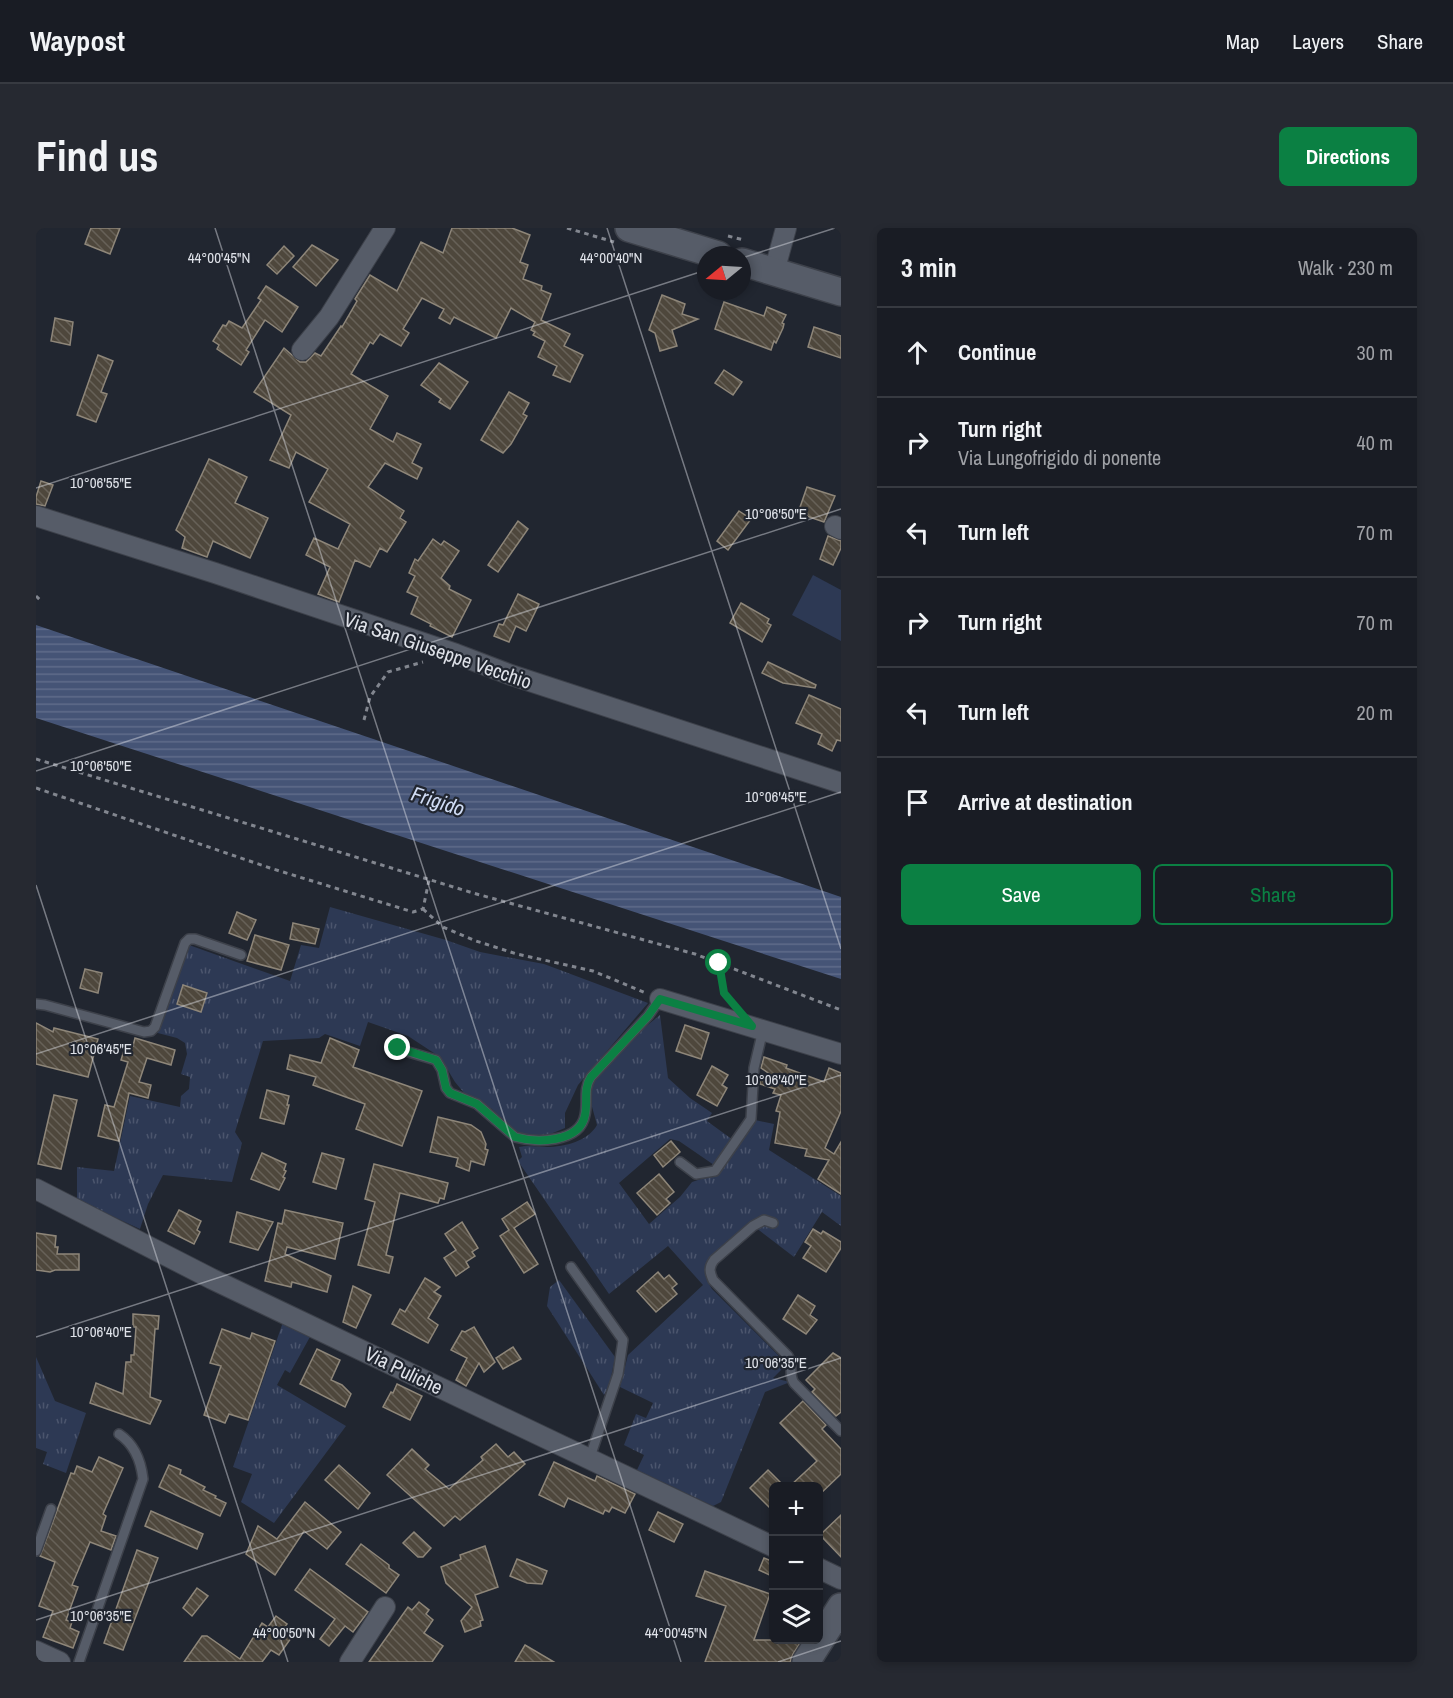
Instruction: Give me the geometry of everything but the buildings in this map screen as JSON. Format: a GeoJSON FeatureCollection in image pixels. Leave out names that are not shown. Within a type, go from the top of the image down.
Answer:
{"type":"FeatureCollection","features":[{"type":"Feature","properties":{"kind":"main road"},"geometry":{"type":"LineString","coordinates":[[629,228],[697,249]]}},
{"type":"Feature","properties":{"kind":"main road"},"geometry":{"type":"LineString","coordinates":[[751,265],[841,292]]}},
{"type":"Feature","properties":{"kind":"main road"},"geometry":{"type":"LineString","coordinates":[[806,1662],[841,1607]]}},
{"type":"Feature","properties":{"kind":"street"},"geometry":{"type":"LineString","coordinates":[[302,350],[329,317],[385,228]]}},
{"type":"Feature","properties":{"kind":"street"},"geometry":{"type":"LineString","coordinates":[[774,272],[786,228]]}},
{"type":"Feature","properties":{"kind":"street","name":"Via San Giuseppe Vecchio"},"geometry":{"type":"LineString","coordinates":[[36,516],[215,573],[456,654],[522,679],[841,783]]}},
{"type":"Feature","properties":{"kind":"street"},"geometry":{"type":"LineString","coordinates":[[660,999],[841,1054]]}},
{"type":"Feature","properties":{"kind":"street","name":"Via Puliche"},"geometry":{"type":"LineString","coordinates":[[36,1190],[212,1279],[769,1545]]}},
{"type":"Feature","properties":{"kind":"street"},"geometry":{"type":"LineString","coordinates":[[823,1570],[841,1579]]}},
{"type":"Feature","properties":{"kind":"street"},"geometry":{"type":"LineString","coordinates":[[350,1662],[385,1607]]}},
{"type":"Feature","properties":{"kind":"street"},"geometry":{"type":"LineString","coordinates":[[36,1651],[60,1662]]}},
{"type":"Feature","properties":{"kind":"lane"},"geometry":{"type":"LineString","coordinates":[[36,1004],[144,1032],[151,1031],[184,943],[189,939],[195,939],[242,956]]}},
{"type":"Feature","properties":{"kind":"lane"},"geometry":{"type":"LineString","coordinates":[[398,1048],[436,1060],[450,1093],[477,1104],[515,1137],[522,1139],[564,1137],[582,1125],[585,1115],[586,1084],[648,1016],[660,999]]}},
{"type":"Feature","properties":{"kind":"lane"},"geometry":{"type":"LineString","coordinates":[[680,1162],[696,1174],[715,1171],[751,1119],[754,1068],[763,1029]]}},
{"type":"Feature","properties":{"kind":"lane"},"geometry":{"type":"LineString","coordinates":[[773,1223],[764,1220],[753,1226],[714,1260],[710,1266],[712,1280],[788,1356],[792,1361],[790,1373],[794,1383],[841,1431]]}},
{"type":"Feature","properties":{"kind":"lane"},"geometry":{"type":"LineString","coordinates":[[571,1267],[623,1340],[618,1374],[589,1460]]}},
{"type":"Feature","properties":{"kind":"lane"},"geometry":{"type":"LineString","coordinates":[[79,1662],[143,1479],[135,1450],[119,1434]]}},
{"type":"Feature","properties":{"kind":"lane"},"geometry":{"type":"LineString","coordinates":[[36,1551],[51,1509]]}},
{"type":"Feature","properties":{"kind":"path"},"geometry":{"type":"LineString","coordinates":[[36,596],[42,602]]}},
{"type":"Feature","properties":{"kind":"path"},"geometry":{"type":"LineString","coordinates":[[364,720],[370,697],[388,672],[424,662]]}},
{"type":"Feature","properties":{"kind":"path"},"geometry":{"type":"LineString","coordinates":[[36,759],[429,880],[695,954],[841,1010]]}},
{"type":"Feature","properties":{"kind":"path"},"geometry":{"type":"LineString","coordinates":[[36,788],[270,868],[413,912],[423,909]]}},
{"type":"Feature","properties":{"kind":"path"},"geometry":{"type":"LineString","coordinates":[[423,909],[429,880]]}},
{"type":"Feature","properties":{"kind":"path"},"geometry":{"type":"LineString","coordinates":[[423,909],[443,927],[476,941],[518,954],[593,971],[660,999]]}},
{"type":"Feature","properties":{"kind":"path"},"geometry":{"type":"LineString","coordinates":[[719,963],[724,993],[730,1001]]}},
{"type":"Feature","properties":{"kind":"green space"},"geometry":{"type":"Polygon","coordinates":[[[813,575],[841,590],[841,641],[792,615],[813,575]]]}},
{"type":"Feature","properties":{"kind":"green space"},"geometry":{"type":"Polygon","coordinates":[[[330,907],[480,952],[544,964],[648,1003],[578,1085],[565,1113],[565,1128],[548,1135],[523,1135],[509,1128],[492,1109],[465,1094],[440,1057],[408,1036],[368,1022],[360,1046],[325,1034],[319,1038],[263,1041],[235,1132],[242,1143],[232,1182],[163,1175],[148,1204],[140,1229],[77,1200],[77,1167],[114,1171],[130,1096],[180,1107],[181,1096],[189,1089],[190,1077],[181,1074],[187,1054],[185,1043],[177,1038],[154,1032],[189,945],[290,981],[301,945],[319,948],[330,907]]]}},
{"type":"Feature","properties":{"kind":"green space"},"geometry":{"type":"Polygon","coordinates":[[[660,1015],[668,1078],[690,1098],[712,1113],[707,1121],[733,1140],[714,1165],[679,1141],[670,1139],[619,1183],[649,1224],[680,1197],[692,1182],[719,1173],[755,1120],[774,1124],[769,1150],[841,1196],[841,1226],[822,1212],[794,1257],[751,1224],[707,1263],[706,1277],[712,1289],[787,1364],[773,1378],[790,1382],[765,1392],[721,1502],[713,1506],[637,1470],[644,1455],[624,1445],[636,1414],[646,1418],[653,1403],[620,1387],[628,1355],[703,1285],[668,1246],[609,1294],[518,1161],[522,1157],[519,1147],[554,1147],[568,1144],[582,1139],[593,1131],[597,1125],[588,1092],[592,1084],[634,1036],[660,1015]]]}},
{"type":"Feature","properties":{"kind":"green space"},"geometry":{"type":"Polygon","coordinates":[[[559,1280],[615,1357],[609,1387],[604,1395],[547,1306],[550,1287],[559,1280]]]}},
{"type":"Feature","properties":{"kind":"green space"},"geometry":{"type":"Polygon","coordinates":[[[283,1322],[311,1335],[290,1373],[285,1370],[277,1385],[346,1426],[274,1523],[241,1502],[252,1474],[233,1467],[283,1322]]]}},
{"type":"Feature","properties":{"kind":"green space"},"geometry":{"type":"Polygon","coordinates":[[[36,1357],[55,1401],[86,1413],[66,1473],[43,1464],[47,1452],[36,1448],[36,1357]]]}},
{"type":"Feature","properties":{"kind":"water","name":"Frigido"},"geometry":{"type":"Polygon","coordinates":[[[36,625],[841,897],[841,979],[36,718],[36,625]]]}},
{"type":"Feature","properties":{"kind":"route"},"geometry":{"type":"LineString","coordinates":[[398,1048],[436,1060],[450,1093],[477,1104],[515,1137],[547,1139],[564,1137],[582,1125],[585,1115],[586,1084],[648,1016],[660,999],[752,1026],[724,993],[719,963]]}}]}
